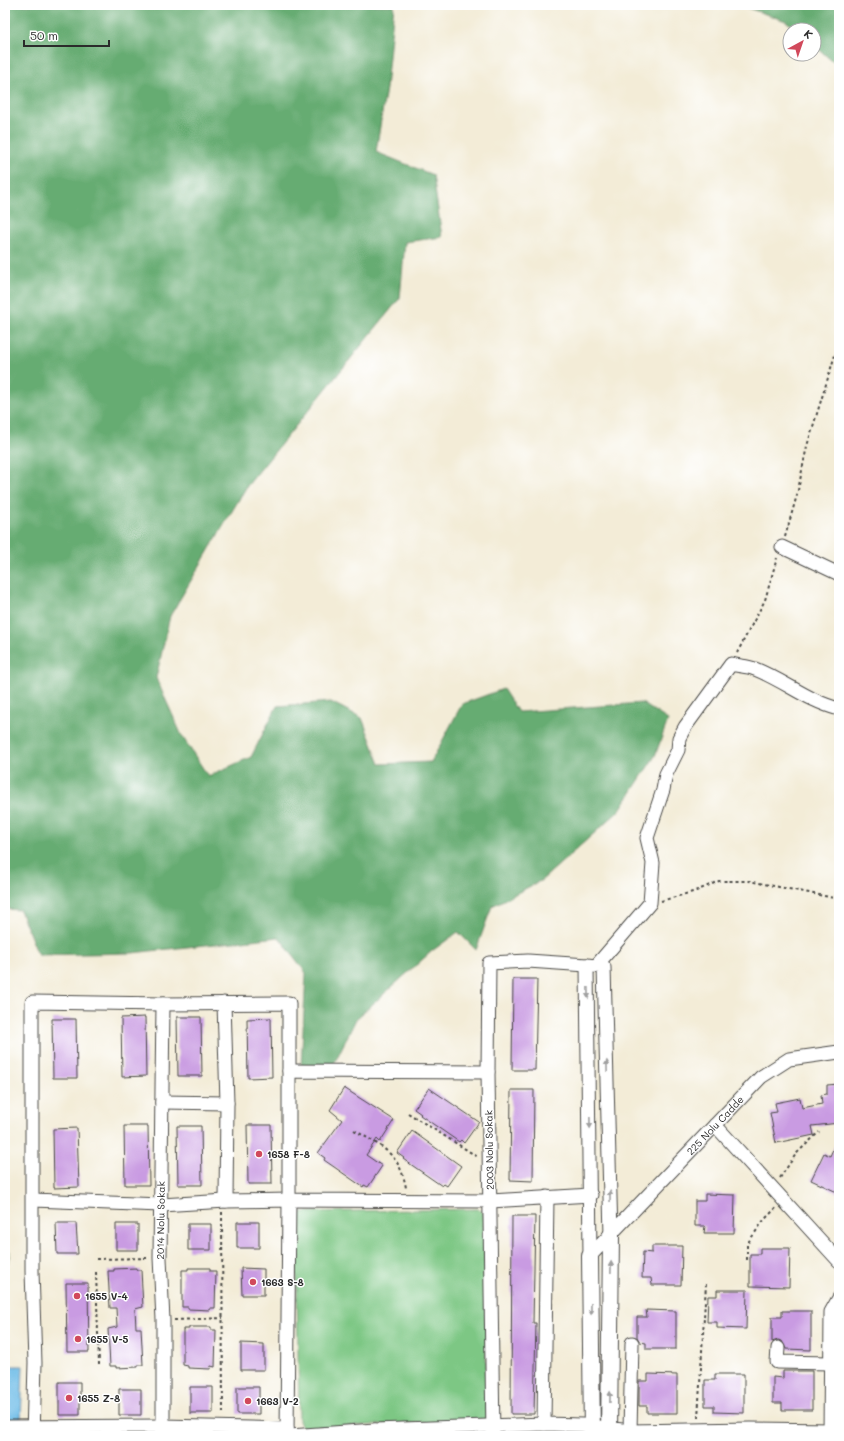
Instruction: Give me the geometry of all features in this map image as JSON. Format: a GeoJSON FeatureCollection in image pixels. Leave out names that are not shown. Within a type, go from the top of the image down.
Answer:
{"type":"FeatureCollection","features":[{"type":"Feature","properties":{"kind":"street"},"geometry":{"type":"LineString","coordinates":[[782,547],[839,574]]}},
{"type":"Feature","properties":{"kind":"street"},"geometry":{"type":"LineString","coordinates":[[592,1431],[589,1210],[591,1195],[592,965],[650,903],[653,863],[647,838],[663,790],[666,774],[678,750],[679,738],[685,727],[731,664],[753,668],[779,680],[819,704],[839,710]]}},
{"type":"Feature","properties":{"kind":"street","name":"2003 Nolu Sokak"},"geometry":{"type":"LineString","coordinates":[[493,1431],[488,1072],[489,963],[528,961],[592,965]]}},
{"type":"Feature","properties":{"kind":"street"},"geometry":{"type":"LineString","coordinates":[[592,965],[604,967],[611,1228],[609,1432]]}},
{"type":"Feature","properties":{"kind":"street"},"geometry":{"type":"LineString","coordinates":[[34,1431],[32,1002],[163,1004],[289,1003],[288,1434]]}},
{"type":"Feature","properties":{"kind":"street"},"geometry":{"type":"LineString","coordinates":[[224,1003],[227,1103],[224,1201]]}},
{"type":"Feature","properties":{"kind":"street","name":"2014 Nolu Sokak"},"geometry":{"type":"LineString","coordinates":[[162,1431],[162,1320],[160,1258],[163,1004]]}},
{"type":"Feature","properties":{"kind":"street","name":"225 Nolu Cadde"},"geometry":{"type":"LineString","coordinates":[[590,1256],[611,1228],[761,1077],[789,1059],[839,1052]]}},
{"type":"Feature","properties":{"kind":"street"},"geometry":{"type":"LineString","coordinates":[[289,1071],[488,1072]]}},
{"type":"Feature","properties":{"kind":"street"},"geometry":{"type":"LineString","coordinates":[[162,1102],[227,1103]]}},
{"type":"Feature","properties":{"kind":"street"},"geometry":{"type":"LineString","coordinates":[[715,1125],[783,1202],[839,1261]]}},
{"type":"Feature","properties":{"kind":"street"},"geometry":{"type":"LineString","coordinates":[[33,1200],[161,1205],[224,1201],[289,1200],[408,1199],[490,1201],[591,1195]]}},
{"type":"Feature","properties":{"kind":"street"},"geometry":{"type":"LineString","coordinates":[[544,1424],[547,1197]]}},
{"type":"Feature","properties":{"kind":"street"},"geometry":{"type":"LineString","coordinates":[[589,1210],[611,1228]]}},
{"type":"Feature","properties":{"kind":"street"},"geometry":{"type":"LineString","coordinates":[[5,1427],[34,1431],[162,1431],[223,1427],[288,1434],[493,1431],[544,1424],[609,1432],[630,1430],[697,1429],[830,1433],[831,1312],[839,1298]]}},
{"type":"Feature","properties":{"kind":"street"},"geometry":{"type":"LineString","coordinates":[[630,1430],[632,1343]]}},
{"type":"Feature","properties":{"kind":"street"},"geometry":{"type":"LineString","coordinates":[[778,1348],[777,1362],[830,1363]]}},
{"type":"Feature","properties":{"kind":"path"},"geometry":{"type":"LineString","coordinates":[[731,664],[765,600],[797,495],[807,446],[839,342]]}},
{"type":"Feature","properties":{"kind":"path"},"geometry":{"type":"LineString","coordinates":[[650,903],[696,891],[719,881],[736,880],[749,881],[839,899]]}},
{"type":"Feature","properties":{"kind":"path"},"geometry":{"type":"LineString","coordinates":[[408,1113],[490,1165]]}},
{"type":"Feature","properties":{"kind":"path"},"geometry":{"type":"LineString","coordinates":[[354,1130],[389,1151],[403,1172],[408,1199]]}},
{"type":"Feature","properties":{"kind":"path"},"geometry":{"type":"LineString","coordinates":[[773,1189],[796,1154],[819,1132]]}},
{"type":"Feature","properties":{"kind":"path"},"geometry":{"type":"LineString","coordinates":[[223,1427],[224,1201]]}},
{"type":"Feature","properties":{"kind":"path"},"geometry":{"type":"LineString","coordinates":[[747,1260],[748,1244],[764,1220],[783,1202]]}},
{"type":"Feature","properties":{"kind":"path"},"geometry":{"type":"LineString","coordinates":[[96,1259],[160,1258]]}},
{"type":"Feature","properties":{"kind":"path"},"geometry":{"type":"LineString","coordinates":[[96,1272],[98,1364]]}},
{"type":"Feature","properties":{"kind":"path"},"geometry":{"type":"LineString","coordinates":[[697,1429],[706,1284]]}},
{"type":"Feature","properties":{"kind":"path"},"geometry":{"type":"LineString","coordinates":[[162,1320],[224,1318]]}},
{"type":"Feature","properties":{"kind":"green space"},"geometry":{"type":"Polygon","coordinates":[[[5,5],[394,5],[386,88],[376,152],[433,175],[442,237],[405,242],[400,298],[247,486],[170,616],[156,678],[182,736],[208,776],[251,757],[277,706],[331,702],[362,718],[380,764],[431,762],[462,704],[503,689],[518,712],[642,703],[668,720],[655,756],[619,811],[542,880],[492,906],[476,950],[458,932],[432,951],[356,1019],[333,1066],[301,1067],[306,973],[279,937],[132,953],[38,955],[20,910],[5,909],[5,5]]]}},
{"type":"Feature","properties":{"kind":"green space"},"geometry":{"type":"Polygon","coordinates":[[[739,5],[839,5],[839,67],[822,52],[822,22],[786,21],[739,5]]]}},
{"type":"Feature","properties":{"kind":"green space"},"geometry":{"type":"Polygon","coordinates":[[[478,1209],[483,1212],[484,1217],[487,1420],[302,1428],[299,1421],[296,1217],[300,1212],[478,1209]]]}},
{"type":"Feature","properties":{"kind":"green space"},"geometry":{"type":"Polygon","coordinates":[[[5,1246],[10,1252],[5,1276],[5,1246]]]}},
{"type":"Feature","properties":{"kind":"green space"},"geometry":{"type":"Polygon","coordinates":[[[486,1432],[487,1436],[392,1436],[392,1435],[486,1432]]]}},
{"type":"Feature","properties":{"kind":"water"},"geometry":{"type":"Polygon","coordinates":[[[5,1366],[23,1366],[21,1422],[5,1422],[5,1366]]]}},
{"type":"Feature","properties":{"kind":"building"},"geometry":{"type":"Polygon","coordinates":[[[513,979],[537,979],[535,1070],[512,1070],[513,979]]]}},
{"type":"Feature","properties":{"kind":"building"},"geometry":{"type":"Polygon","coordinates":[[[145,1017],[146,1076],[122,1077],[121,1018],[145,1017]]]}},
{"type":"Feature","properties":{"kind":"building"},"geometry":{"type":"Polygon","coordinates":[[[177,1017],[201,1017],[202,1076],[178,1076],[177,1017]]]}},
{"type":"Feature","properties":{"kind":"building"},"geometry":{"type":"Polygon","coordinates":[[[271,1018],[272,1077],[248,1078],[247,1019],[271,1018]]]}},
{"type":"Feature","properties":{"kind":"building"},"geometry":{"type":"Polygon","coordinates":[[[52,1019],[76,1019],[77,1078],[53,1078],[52,1019]]]}},
{"type":"Feature","properties":{"kind":"building"},"geometry":{"type":"Polygon","coordinates":[[[839,1084],[839,1123],[812,1126],[814,1135],[776,1143],[770,1113],[777,1112],[775,1103],[800,1098],[802,1108],[822,1104],[821,1095],[827,1094],[827,1085],[839,1084]]]}},
{"type":"Feature","properties":{"kind":"building"},"geometry":{"type":"Polygon","coordinates":[[[344,1088],[394,1120],[380,1142],[377,1139],[366,1155],[382,1166],[368,1187],[364,1185],[363,1187],[324,1160],[325,1158],[318,1153],[342,1120],[330,1110],[344,1088]]]}},
{"type":"Feature","properties":{"kind":"building"},"geometry":{"type":"Polygon","coordinates":[[[429,1088],[479,1122],[464,1143],[461,1140],[459,1142],[420,1115],[421,1114],[414,1109],[429,1088]]]}},
{"type":"Feature","properties":{"kind":"building"},"geometry":{"type":"Polygon","coordinates":[[[511,1090],[534,1090],[533,1181],[510,1180],[511,1090]]]}},
{"type":"Feature","properties":{"kind":"building","name":"1658 F-8"},"geometry":{"type":"Polygon","coordinates":[[[247,1125],[271,1125],[272,1184],[248,1184],[247,1125]]]}},
{"type":"Feature","properties":{"kind":"building"},"geometry":{"type":"Polygon","coordinates":[[[124,1126],[148,1126],[149,1185],[125,1185],[124,1126]]]}},
{"type":"Feature","properties":{"kind":"building"},"geometry":{"type":"Polygon","coordinates":[[[177,1126],[201,1126],[202,1185],[178,1185],[177,1126]]]}},
{"type":"Feature","properties":{"kind":"building"},"geometry":{"type":"Polygon","coordinates":[[[77,1128],[79,1187],[54,1188],[53,1129],[77,1128]]]}},
{"type":"Feature","properties":{"kind":"building"},"geometry":{"type":"Polygon","coordinates":[[[412,1131],[461,1166],[447,1186],[444,1184],[442,1186],[403,1159],[404,1158],[397,1153],[412,1131]]]}},
{"type":"Feature","properties":{"kind":"building"},"geometry":{"type":"Polygon","coordinates":[[[839,1136],[839,1193],[811,1180],[824,1153],[830,1156],[839,1136]]]}},
{"type":"Feature","properties":{"kind":"building"},"geometry":{"type":"Polygon","coordinates":[[[705,1194],[735,1195],[734,1233],[704,1233],[705,1226],[695,1226],[695,1201],[705,1201],[705,1194]]]}},
{"type":"Feature","properties":{"kind":"building"},"geometry":{"type":"Polygon","coordinates":[[[512,1216],[535,1216],[533,1323],[536,1323],[534,1414],[511,1414],[512,1216]]]}},
{"type":"Feature","properties":{"kind":"building"},"geometry":{"type":"Polygon","coordinates":[[[237,1222],[259,1222],[259,1248],[237,1248],[237,1222]]]}},
{"type":"Feature","properties":{"kind":"building"},"geometry":{"type":"Polygon","coordinates":[[[56,1223],[76,1223],[78,1254],[57,1254],[56,1223]]]}},
{"type":"Feature","properties":{"kind":"building"},"geometry":{"type":"Polygon","coordinates":[[[116,1224],[138,1224],[138,1250],[116,1250],[116,1224]]]}},
{"type":"Feature","properties":{"kind":"building"},"geometry":{"type":"Polygon","coordinates":[[[188,1224],[211,1224],[211,1250],[188,1250],[188,1224]]]}},
{"type":"Feature","properties":{"kind":"building"},"geometry":{"type":"Polygon","coordinates":[[[652,1246],[682,1246],[681,1285],[652,1285],[651,1278],[642,1278],[643,1252],[652,1253],[652,1246]]]}},
{"type":"Feature","properties":{"kind":"building"},"geometry":{"type":"Polygon","coordinates":[[[760,1248],[790,1248],[789,1287],[750,1286],[750,1254],[760,1254],[760,1248]]]}},
{"type":"Feature","properties":{"kind":"building"},"geometry":{"type":"Polygon","coordinates":[[[136,1268],[136,1270],[141,1270],[143,1307],[135,1309],[136,1328],[141,1328],[143,1365],[138,1365],[138,1367],[116,1368],[116,1366],[110,1366],[108,1329],[117,1327],[116,1308],[110,1308],[108,1271],[114,1271],[114,1269],[136,1268]]]}},
{"type":"Feature","properties":{"kind":"building"},"geometry":{"type":"Polygon","coordinates":[[[188,1268],[210,1268],[210,1271],[216,1271],[215,1308],[210,1308],[210,1310],[188,1309],[188,1307],[182,1307],[182,1270],[188,1270],[188,1268]]]}},
{"type":"Feature","properties":{"kind":"building","name":"1663 S-8"},"geometry":{"type":"Polygon","coordinates":[[[241,1268],[264,1269],[264,1295],[242,1295],[241,1268]]]}},
{"type":"Feature","properties":{"kind":"building"},"geometry":{"type":"Polygon","coordinates":[[[66,1283],[88,1283],[89,1352],[67,1352],[66,1283]]]}},
{"type":"Feature","properties":{"kind":"building"},"geometry":{"type":"Polygon","coordinates":[[[717,1290],[747,1290],[746,1329],[717,1328],[717,1322],[707,1322],[708,1296],[717,1296],[717,1290]]]}},
{"type":"Feature","properties":{"kind":"building"},"geometry":{"type":"Polygon","coordinates":[[[646,1310],[676,1311],[676,1349],[646,1349],[646,1343],[640,1342],[637,1337],[637,1317],[647,1317],[646,1310]]]}},
{"type":"Feature","properties":{"kind":"building"},"geometry":{"type":"Polygon","coordinates":[[[782,1311],[811,1311],[811,1350],[786,1349],[782,1341],[778,1340],[772,1342],[772,1317],[782,1317],[782,1311]]]}},
{"type":"Feature","properties":{"kind":"building"},"geometry":{"type":"Polygon","coordinates":[[[189,1327],[211,1327],[211,1330],[216,1330],[215,1367],[211,1366],[210,1369],[188,1368],[188,1366],[183,1365],[183,1329],[189,1329],[189,1327]]]}},
{"type":"Feature","properties":{"kind":"building"},"geometry":{"type":"Polygon","coordinates":[[[241,1343],[264,1344],[264,1370],[241,1370],[241,1343]]]}},
{"type":"Feature","properties":{"kind":"building"},"geometry":{"type":"Polygon","coordinates":[[[783,1371],[812,1371],[812,1410],[782,1410],[782,1403],[773,1403],[773,1377],[783,1378],[783,1371]]]}},
{"type":"Feature","properties":{"kind":"building"},"geometry":{"type":"Polygon","coordinates":[[[648,1374],[677,1375],[677,1413],[647,1413],[647,1406],[639,1406],[639,1381],[648,1381],[648,1374]]]}},
{"type":"Feature","properties":{"kind":"building"},"geometry":{"type":"Polygon","coordinates":[[[715,1374],[744,1374],[744,1413],[714,1412],[714,1406],[705,1406],[705,1380],[715,1380],[715,1374]]]}},
{"type":"Feature","properties":{"kind":"building","name":"1655 Z-8"},"geometry":{"type":"Polygon","coordinates":[[[59,1382],[80,1382],[80,1415],[59,1415],[59,1382]]]}},
{"type":"Feature","properties":{"kind":"building"},"geometry":{"type":"Polygon","coordinates":[[[190,1387],[213,1387],[213,1413],[190,1413],[190,1387]]]}},
{"type":"Feature","properties":{"kind":"building","name":"1663 V-2"},"geometry":{"type":"Polygon","coordinates":[[[237,1387],[259,1387],[259,1414],[237,1414],[237,1387]]]}},
{"type":"Feature","properties":{"kind":"building"},"geometry":{"type":"Polygon","coordinates":[[[119,1389],[141,1389],[141,1415],[119,1415],[119,1389]]]}},
{"type":"Feature","properties":{"kind":"place","name":"1658 F-8"},"geometry":{"type":"Point","coordinates":[259,1154]}},
{"type":"Feature","properties":{"kind":"place","name":"1663 S-8"},"geometry":{"type":"Point","coordinates":[253,1282]}},
{"type":"Feature","properties":{"kind":"place","name":"1655 V-4"},"geometry":{"type":"Point","coordinates":[77,1296]}},
{"type":"Feature","properties":{"kind":"place","name":"1655 V-5"},"geometry":{"type":"Point","coordinates":[78,1339]}},
{"type":"Feature","properties":{"kind":"place","name":"1655 Z-8"},"geometry":{"type":"Point","coordinates":[69,1398]}},
{"type":"Feature","properties":{"kind":"place","name":"1663 V-2"},"geometry":{"type":"Point","coordinates":[248,1401]}}]}
